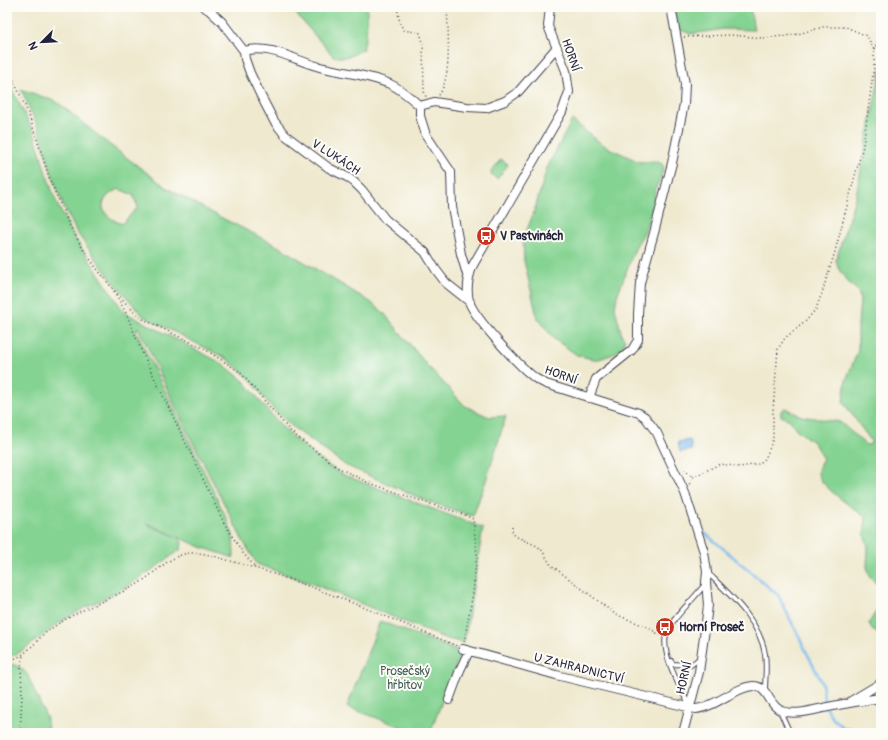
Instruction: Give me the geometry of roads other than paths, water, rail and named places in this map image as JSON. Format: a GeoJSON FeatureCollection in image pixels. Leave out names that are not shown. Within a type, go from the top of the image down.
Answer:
{"type":"FeatureCollection","features":[{"type":"Feature","properties":{"kind":"street","name":"V LUKÁCH"},"geometry":{"type":"LineString","coordinates":[[204,7],[222,22],[244,51],[245,59],[261,96],[274,121],[285,135],[329,168],[354,182],[385,220],[425,252],[446,283],[470,302]]}},
{"type":"Feature","properties":{"kind":"street","name":"HORNÍ"},"geometry":{"type":"LineString","coordinates":[[550,7],[548,26],[566,71],[569,92],[562,112],[473,265],[468,278],[467,288],[470,302],[478,319],[536,379],[546,384],[639,414],[645,417],[657,433],[685,493],[704,552],[707,572],[706,582],[708,605],[699,672],[683,733]]}},
{"type":"Feature","properties":{"kind":"street"},"geometry":{"type":"LineString","coordinates":[[589,398],[596,379],[632,350],[638,340],[640,283],[672,163],[684,104],[685,84],[671,7]]}},
{"type":"Feature","properties":{"kind":"street"},"geometry":{"type":"LineString","coordinates":[[420,106],[431,103],[486,108],[506,101],[518,92],[556,47]]}},
{"type":"Feature","properties":{"kind":"street"},"geometry":{"type":"LineString","coordinates":[[244,51],[258,48],[323,68],[378,80],[391,85],[420,106]]}},
{"type":"Feature","properties":{"kind":"street"},"geometry":{"type":"LineString","coordinates":[[420,106],[420,116],[426,135],[451,172],[452,207],[461,254],[468,278]]}},
{"type":"Feature","properties":{"kind":"street","name":"U ZAHRADNICTVÍ"},"geometry":{"type":"LineString","coordinates":[[449,700],[466,650],[556,675],[696,709],[703,708],[752,686],[758,687],[765,691]]}},
{"type":"Feature","properties":{"kind":"street"},"geometry":{"type":"LineString","coordinates":[[846,704],[881,683]]}},
{"type":"Feature","properties":{"kind":"street"},"geometry":{"type":"LineString","coordinates":[[765,691],[774,706],[780,710],[794,713],[881,698]]}},
{"type":"Feature","properties":{"kind":"lane"},"geometry":{"type":"LineString","coordinates":[[707,572],[748,617],[758,632],[765,654],[765,691]]}},
{"type":"Feature","properties":{"kind":"lane"},"geometry":{"type":"LineString","coordinates":[[689,707],[675,677],[668,657],[665,638],[668,628],[706,582]]}},
{"type":"Feature","properties":{"kind":"lane"},"geometry":{"type":"LineString","coordinates":[[668,657],[673,664],[690,665],[698,661],[701,657]]}},
{"type":"Feature","properties":{"kind":"lane"},"geometry":{"type":"LineString","coordinates":[[780,710],[790,733]]}},
{"type":"Feature","properties":{"kind":"water"},"geometry":{"type":"Polygon","coordinates":[[[690,440],[692,450],[680,452],[678,442],[690,440]]]}},
{"type":"Feature","properties":{"kind":"waterway"},"geometry":{"type":"LineString","coordinates":[[700,529],[778,595],[822,683],[825,706],[833,719],[844,728],[874,733]]}},
{"type":"Feature","properties":{"kind":"place","name":"V Pastvinách"},"geometry":{"type":"Point","coordinates":[486,236]}},
{"type":"Feature","properties":{"kind":"place","name":"Horní Proseč"},"geometry":{"type":"Point","coordinates":[665,627]}},
{"type":"Feature","properties":{"kind":"park label","name":"Prosečský hřbitov"},"geometry":{"type":"Point","coordinates":[405,678]}}]}
